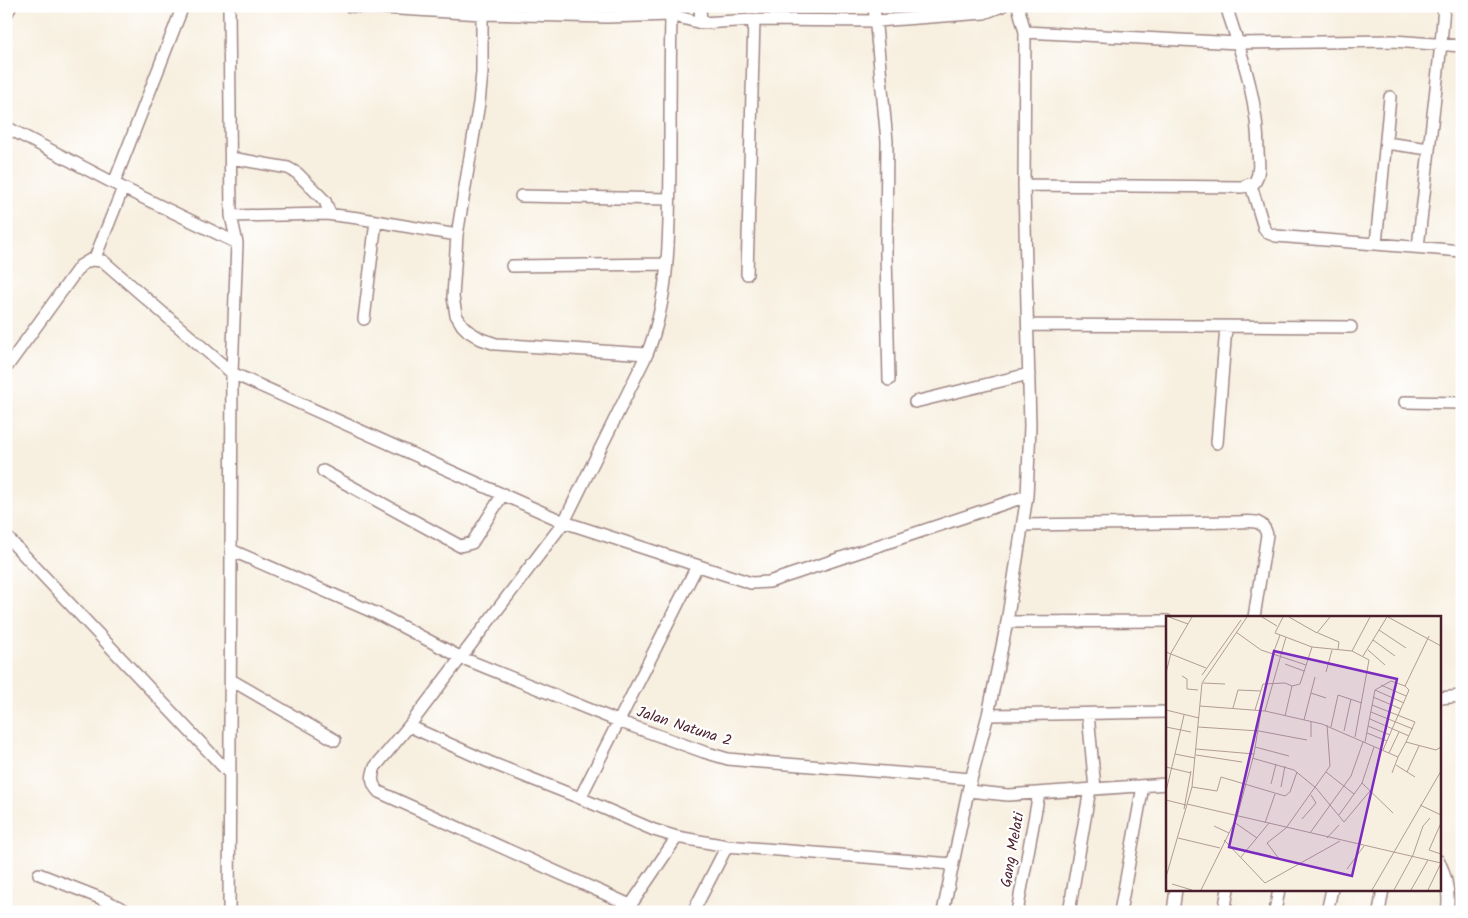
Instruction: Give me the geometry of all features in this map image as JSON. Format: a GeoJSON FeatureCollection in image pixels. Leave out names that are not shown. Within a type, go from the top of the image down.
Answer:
{"type":"FeatureCollection","features":[{"type":"Feature","properties":{"kind":"street"},"geometry":{"type":"LineString","coordinates":[[6,14],[11,6]]}},
{"type":"Feature","properties":{"kind":"street"},"geometry":{"type":"LineString","coordinates":[[94,260],[118,185],[183,6]]}},
{"type":"Feature","properties":{"kind":"street"},"geometry":{"type":"LineString","coordinates":[[229,6],[231,216],[236,243],[232,373],[229,912]]}},
{"type":"Feature","properties":{"kind":"street"},"geometry":{"type":"LineString","coordinates":[[350,6],[482,10],[607,17],[671,14],[701,22],[754,20],[877,21],[984,13],[1002,6]]}},
{"type":"Feature","properties":{"kind":"street"},"geometry":{"type":"LineString","coordinates":[[700,6],[701,22]]}},
{"type":"Feature","properties":{"kind":"street"},"geometry":{"type":"LineString","coordinates":[[874,6],[877,21],[887,141],[886,254],[889,380]]}},
{"type":"Feature","properties":{"kind":"street"},"geometry":{"type":"LineString","coordinates":[[943,912],[968,791],[988,715],[1007,622],[1027,496],[1030,453],[1024,185],[1025,32],[1018,6]]}},
{"type":"Feature","properties":{"kind":"street"},"geometry":{"type":"LineString","coordinates":[[1024,185],[1232,186],[1251,185],[1255,182],[1258,175],[1258,126],[1248,75],[1226,6]]}},
{"type":"Feature","properties":{"kind":"street"},"geometry":{"type":"LineString","coordinates":[[1418,248],[1442,44],[1444,6]]}},
{"type":"Feature","properties":{"kind":"street"},"geometry":{"type":"LineString","coordinates":[[482,10],[480,103],[457,235],[454,306],[456,315],[462,325],[474,335],[496,344],[647,354]]}},
{"type":"Feature","properties":{"kind":"street"},"geometry":{"type":"LineString","coordinates":[[671,14],[669,199],[666,264],[663,293],[654,336],[647,354],[564,522],[460,656],[409,726],[375,767],[372,779],[379,792],[628,908],[677,837]]}},
{"type":"Feature","properties":{"kind":"street"},"geometry":{"type":"LineString","coordinates":[[747,274],[754,20]]}},
{"type":"Feature","properties":{"kind":"street"},"geometry":{"type":"LineString","coordinates":[[1025,32],[1238,43],[1393,40],[1462,46]]}},
{"type":"Feature","properties":{"kind":"street"},"geometry":{"type":"LineString","coordinates":[[1376,244],[1390,97]]}},
{"type":"Feature","properties":{"kind":"street"},"geometry":{"type":"LineString","coordinates":[[6,127],[236,243]]}},
{"type":"Feature","properties":{"kind":"street"},"geometry":{"type":"LineString","coordinates":[[1386,143],[1429,149]]}},
{"type":"Feature","properties":{"kind":"street"},"geometry":{"type":"LineString","coordinates":[[231,158],[288,168],[297,173],[326,201],[330,214]]}},
{"type":"Feature","properties":{"kind":"street"},"geometry":{"type":"LineString","coordinates":[[1251,185],[1262,224],[1268,233],[1276,236],[1462,251]]}},
{"type":"Feature","properties":{"kind":"street"},"geometry":{"type":"LineString","coordinates":[[521,196],[669,199]]}},
{"type":"Feature","properties":{"kind":"street"},"geometry":{"type":"LineString","coordinates":[[231,216],[330,214],[457,235]]}},
{"type":"Feature","properties":{"kind":"street"},"geometry":{"type":"LineString","coordinates":[[364,319],[376,221]]}},
{"type":"Feature","properties":{"kind":"street"},"geometry":{"type":"LineString","coordinates":[[6,368],[80,266],[86,261],[103,261],[232,373],[564,522],[751,583],[769,582],[1027,496]]}},
{"type":"Feature","properties":{"kind":"street"},"geometry":{"type":"LineString","coordinates":[[512,266],[666,264]]}},
{"type":"Feature","properties":{"kind":"street"},"geometry":{"type":"LineString","coordinates":[[1028,325],[1351,327]]}},
{"type":"Feature","properties":{"kind":"street"},"geometry":{"type":"LineString","coordinates":[[1216,443],[1226,327]]}},
{"type":"Feature","properties":{"kind":"street"},"geometry":{"type":"LineString","coordinates":[[915,402],[1029,374]]}},
{"type":"Feature","properties":{"kind":"street"},"geometry":{"type":"LineString","coordinates":[[1405,402],[1462,403]]}},
{"type":"Feature","properties":{"kind":"street"},"geometry":{"type":"LineString","coordinates":[[323,470],[460,546],[472,543],[503,494]]}},
{"type":"Feature","properties":{"kind":"street"},"geometry":{"type":"LineString","coordinates":[[1023,525],[1260,523],[1265,527],[1268,535],[1254,616]]}},
{"type":"Feature","properties":{"kind":"street"},"geometry":{"type":"LineString","coordinates":[[6,536],[230,774]]}},
{"type":"Feature","properties":{"kind":"street","name":"Jalan Natuna 2"},"geometry":{"type":"LineString","coordinates":[[231,550],[380,615],[460,656],[618,721],[728,759],[971,779]]}},
{"type":"Feature","properties":{"kind":"street"},"geometry":{"type":"LineString","coordinates":[[580,798],[697,566]]}},
{"type":"Feature","properties":{"kind":"street"},"geometry":{"type":"LineString","coordinates":[[1007,622],[1166,621]]}},
{"type":"Feature","properties":{"kind":"street"},"geometry":{"type":"LineString","coordinates":[[230,680],[336,740]]}},
{"type":"Feature","properties":{"kind":"street"},"geometry":{"type":"LineString","coordinates":[[1440,698],[1462,696]]}},
{"type":"Feature","properties":{"kind":"street"},"geometry":{"type":"LineString","coordinates":[[988,715],[1166,712]]}},
{"type":"Feature","properties":{"kind":"street"},"geometry":{"type":"LineString","coordinates":[[1068,912],[1093,789],[1088,714]]}},
{"type":"Feature","properties":{"kind":"street"},"geometry":{"type":"LineString","coordinates":[[409,726],[489,762],[654,830],[677,837],[727,846],[952,864]]}},
{"type":"Feature","properties":{"kind":"street"},"geometry":{"type":"LineString","coordinates":[[968,791],[1008,795],[1166,784]]}},
{"type":"Feature","properties":{"kind":"street"},"geometry":{"type":"LineString","coordinates":[[1120,912],[1142,786]]}},
{"type":"Feature","properties":{"kind":"street","name":"Gang Melati"},"geometry":{"type":"LineString","coordinates":[[1017,912],[1039,793]]}},
{"type":"Feature","properties":{"kind":"street"},"geometry":{"type":"LineString","coordinates":[[693,912],[727,846]]}},
{"type":"Feature","properties":{"kind":"street"},"geometry":{"type":"LineString","coordinates":[[1440,864],[1446,879],[1447,912]]}},
{"type":"Feature","properties":{"kind":"street"},"geometry":{"type":"LineString","coordinates":[[39,874],[100,898],[128,912]]}},
{"type":"Feature","properties":{"kind":"street"},"geometry":{"type":"LineString","coordinates":[[1173,912],[1176,890]]}},
{"type":"Feature","properties":{"kind":"street"},"geometry":{"type":"LineString","coordinates":[[1224,912],[1228,890]]}},
{"type":"Feature","properties":{"kind":"street"},"geometry":{"type":"LineString","coordinates":[[1276,912],[1280,890]]}},
{"type":"Feature","properties":{"kind":"street"},"geometry":{"type":"LineString","coordinates":[[1327,912],[1332,890]]}},
{"type":"Feature","properties":{"kind":"street"},"geometry":{"type":"LineString","coordinates":[[1379,912],[1383,890]]}}]}
